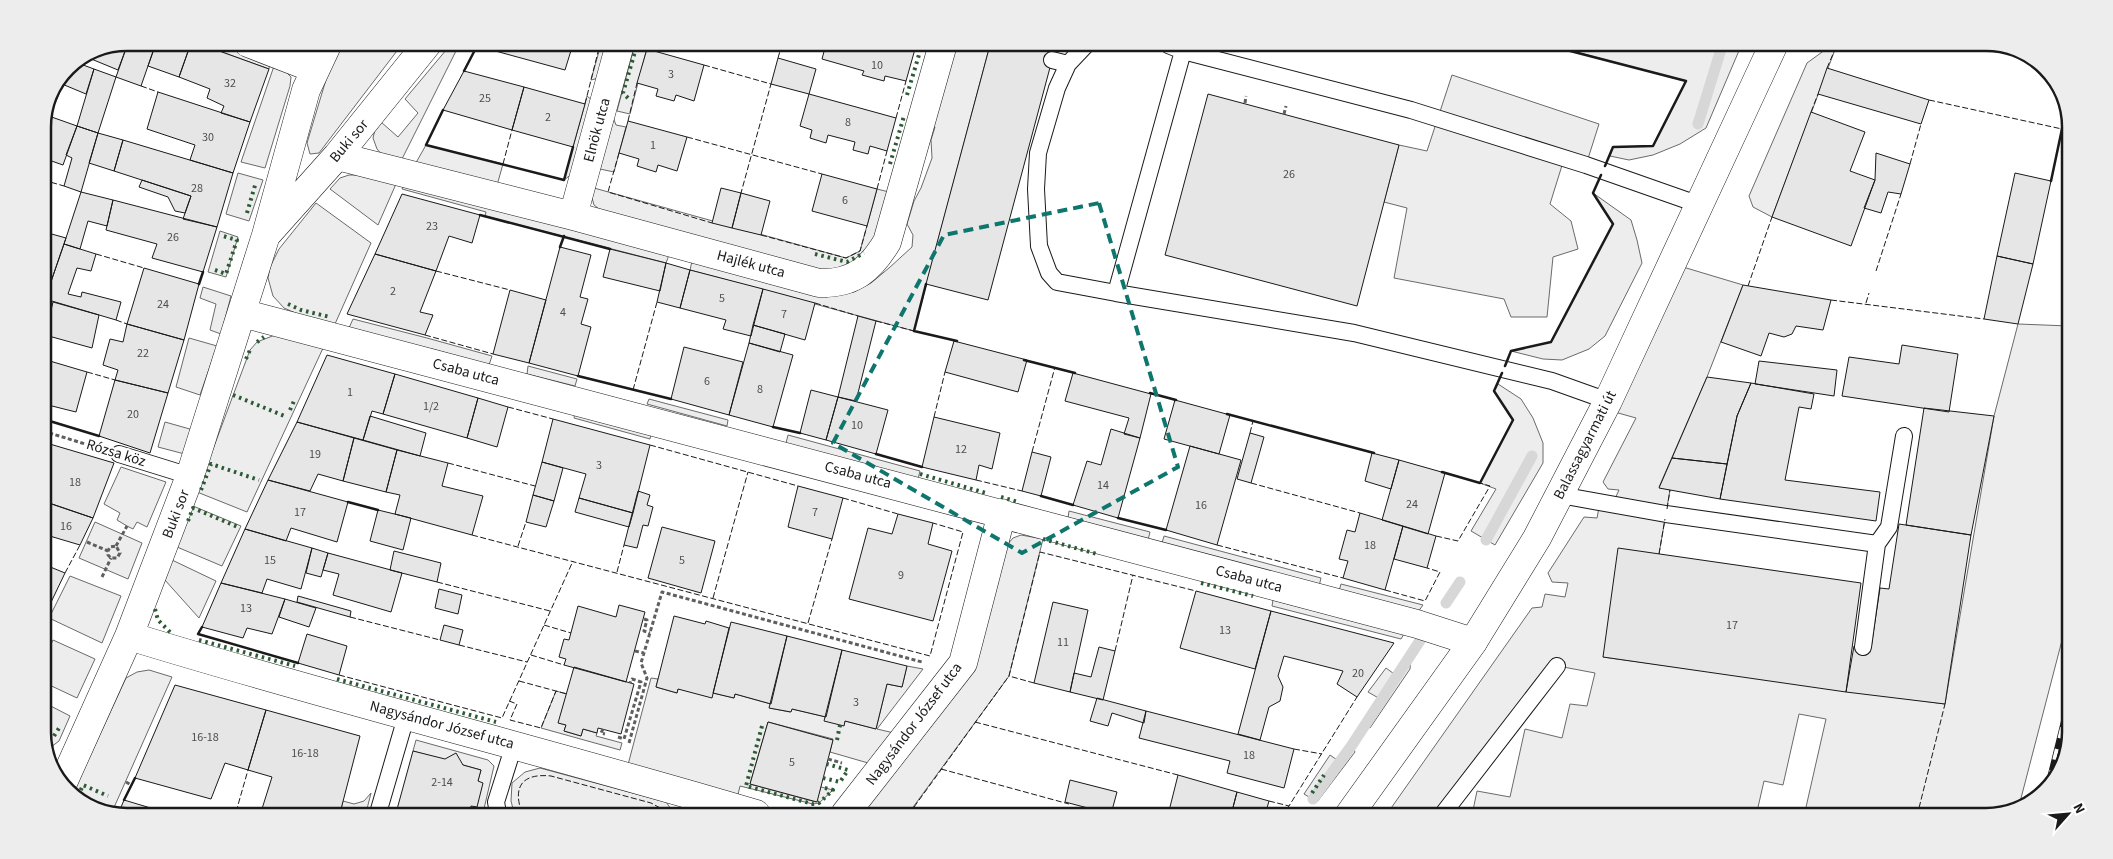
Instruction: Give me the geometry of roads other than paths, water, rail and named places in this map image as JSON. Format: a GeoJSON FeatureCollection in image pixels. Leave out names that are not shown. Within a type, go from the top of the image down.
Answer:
{"type":"FeatureCollection","features":[{"type":"Feature","properties":{"kind":"street"},"geometry":{"type":"LineString","coordinates":[[269,51],[316,69]]}},
{"type":"Feature","properties":{"kind":"street","name":"Buki sor"},"geometry":{"type":"LineString","coordinates":[[66,776],[129,636],[190,476],[266,234],[306,90],[324,51]]}},
{"type":"Feature","properties":{"kind":"street","name":"Buki sor"},"geometry":{"type":"LineString","coordinates":[[266,234],[337,156],[422,51]]}},
{"type":"Feature","properties":{"kind":"street","name":"Elnök utca"},"geometry":{"type":"LineString","coordinates":[[573,216],[618,51]]}},
{"type":"Feature","properties":{"kind":"street","name":"Hajlék utca"},"geometry":{"type":"LineString","coordinates":[[337,156],[573,216],[819,283],[834,283],[849,279],[875,261],[887,242],[941,51]]}},
{"type":"Feature","properties":{"kind":"street","name":"Balassagyarmati út"},"geometry":{"type":"LineString","coordinates":[[1355,808],[1473,642],[1518,569],[1560,495],[1608,401],[1771,51]]}},
{"type":"Feature","properties":{"kind":"street","name":"Csaba utca"},"geometry":{"type":"LineString","coordinates":[[242,313],[1002,513],[1417,624],[1473,642]]}},
{"type":"Feature","properties":{"kind":"street","name":"Nagysándor József utca"},"geometry":{"type":"LineString","coordinates":[[850,808],[963,663],[1002,513]]}},
{"type":"Feature","properties":{"kind":"street","name":"Nagysándor József utca"},"geometry":{"type":"LineString","coordinates":[[129,636],[406,716],[514,744],[621,775],[699,805],[718,808]]}},
{"type":"Feature","properties":{"kind":"lane"},"geometry":{"type":"LineString","coordinates":[[1077,51],[1060,62],[1057,88],[1038,152],[1036,189],[1039,246],[1049,273],[1057,282],[1354,333],[1552,381],[1608,401]]}},
{"type":"Feature","properties":{"kind":"lane"},"geometry":{"type":"LineString","coordinates":[[1116,293],[1174,51]]}},
{"type":"Feature","properties":{"kind":"lane"},"geometry":{"type":"LineString","coordinates":[[1186,51],[1411,110],[1586,165],[1700,206]]}},
{"type":"Feature","properties":{"kind":"lane"},"geometry":{"type":"LineString","coordinates":[[1862,647],[1877,544],[1889,527],[1904,436]]}},
{"type":"Feature","properties":{"kind":"lane","name":"Rózsa köz"},"geometry":{"type":"LineString","coordinates":[[119,454],[190,476]]}},
{"type":"Feature","properties":{"kind":"lane"},"geometry":{"type":"LineString","coordinates":[[1560,495],[1666,514],[1877,544]]}},
{"type":"Feature","properties":{"kind":"lane"},"geometry":{"type":"LineString","coordinates":[[1447,808],[1558,666]]}},
{"type":"Feature","properties":{"kind":"lane"},"geometry":{"type":"LineString","coordinates":[[379,808],[406,716]]}},
{"type":"Feature","properties":{"kind":"lane"},"geometry":{"type":"LineString","coordinates":[[497,808],[496,802],[514,744]]}},
{"type":"Feature","properties":{"kind":"waterway"},"geometry":{"type":"LineString","coordinates":[[1698,124],[1720,51]]}},
{"type":"Feature","properties":{"kind":"waterway"},"geometry":{"type":"LineString","coordinates":[[1486,540],[1532,456]]}},
{"type":"Feature","properties":{"kind":"waterway"},"geometry":{"type":"LineString","coordinates":[[1446,603],[1460,582]]}},
{"type":"Feature","properties":{"kind":"waterway"},"geometry":{"type":"LineString","coordinates":[[1313,799],[1352,745],[1421,639]]}},
{"type":"Feature","properties":{"kind":"railway"},"geometry":{"type":"LineString","coordinates":[[2052,769],[2062,728]]}}]}
